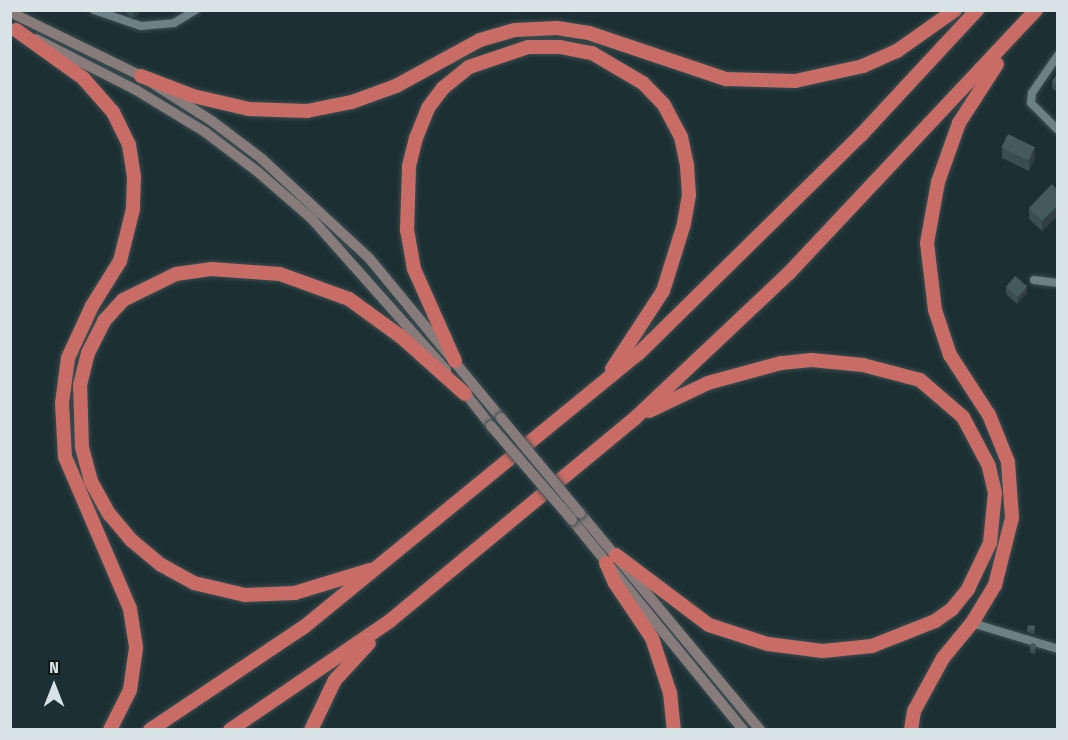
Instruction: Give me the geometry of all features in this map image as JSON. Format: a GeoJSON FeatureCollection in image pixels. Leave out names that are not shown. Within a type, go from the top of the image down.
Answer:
{"type":"FeatureCollection","features":[{"type":"Feature","properties":{"kind":"highway"},"geometry":{"type":"LineString","coordinates":[[141,76],[193,96],[249,110],[307,111],[352,102],[396,86],[480,39],[515,30],[556,28],[589,33],[726,79],[795,81],[863,66],[897,51],[955,10]]}},
{"type":"Feature","properties":{"kind":"highway"},"geometry":{"type":"LineString","coordinates":[[150,729],[304,627],[386,564],[599,387],[762,235],[977,10]]}},
{"type":"Feature","properties":{"kind":"highway"},"geometry":{"type":"LineString","coordinates":[[230,729],[391,620],[634,418],[789,273],[1019,31],[1036,10]]}},
{"type":"Feature","properties":{"kind":"highway"},"geometry":{"type":"LineString","coordinates":[[13,30],[83,78],[112,112],[129,145],[134,178],[133,209],[120,261],[92,306],[68,358],[62,403],[65,457],[130,609],[136,648],[130,690],[110,729]]}},
{"type":"Feature","properties":{"kind":"highway"},"geometry":{"type":"LineString","coordinates":[[911,729],[914,711],[943,658],[972,623],[1002,566],[1012,490],[1000,437],[950,355],[935,310],[927,243],[938,182],[959,123],[1019,31]]}},
{"type":"Feature","properties":{"kind":"highway"},"geometry":{"type":"LineString","coordinates":[[455,361],[414,269],[407,231],[409,166],[416,138],[428,108],[443,88],[469,67],[528,47],[561,47],[592,52],[643,83],[664,105],[681,137],[687,166],[689,195],[684,224],[663,291],[599,387]]}},
{"type":"Feature","properties":{"kind":"highway"},"geometry":{"type":"LineString","coordinates":[[386,564],[333,585],[295,593],[245,595],[194,583],[161,565],[132,541],[109,514],[91,481],[78,414],[88,352],[104,321],[123,300],[145,287],[176,274],[245,270],[280,274],[349,299],[400,336],[465,394]]}},
{"type":"Feature","properties":{"kind":"highway"},"geometry":{"type":"LineString","coordinates":[[611,559],[709,625],[768,644],[824,651],[849,649],[872,646],[914,631],[952,609],[980,569],[995,519],[989,466],[963,417],[920,380],[891,369],[811,360],[752,368],[708,383],[634,418]]}},
{"type":"Feature","properties":{"kind":"highway"},"geometry":{"type":"LineString","coordinates":[[611,559],[655,647],[670,693],[674,729]]}},
{"type":"Feature","properties":{"kind":"highway"},"geometry":{"type":"LineString","coordinates":[[311,729],[335,680],[391,620]]}},
{"type":"Feature","properties":{"kind":"street"},"geometry":{"type":"LineString","coordinates":[[94,10],[141,26],[174,23],[196,10]]}},
{"type":"Feature","properties":{"kind":"street"},"geometry":{"type":"LineString","coordinates":[[10,12],[141,76],[212,121],[319,208],[369,258],[580,513],[611,559],[743,729]]}},
{"type":"Feature","properties":{"kind":"street"},"geometry":{"type":"LineString","coordinates":[[13,30],[136,90],[205,132],[258,172],[312,219],[572,520],[611,559],[760,729]]}},
{"type":"Feature","properties":{"kind":"street"},"geometry":{"type":"LineString","coordinates":[[1058,55],[1032,93],[1031,103],[1058,130]]}},
{"type":"Feature","properties":{"kind":"street"},"geometry":{"type":"LineString","coordinates":[[1034,280],[1058,283]]}},
{"type":"Feature","properties":{"kind":"street"},"geometry":{"type":"LineString","coordinates":[[972,623],[1058,649]]}},
{"type":"Feature","properties":{"kind":"building"},"geometry":{"type":"Polygon","coordinates":[[[1056,76],[1058,77],[1058,86],[1052,81],[1056,76]]]}},
{"type":"Feature","properties":{"kind":"building"},"geometry":{"type":"Polygon","coordinates":[[[1008,134],[1035,147],[1028,161],[1001,147],[1008,134]]]}},
{"type":"Feature","properties":{"kind":"building"},"geometry":{"type":"Polygon","coordinates":[[[1052,184],[1058,191],[1058,205],[1042,221],[1029,208],[1052,184]]]}},
{"type":"Feature","properties":{"kind":"building"},"geometry":{"type":"Polygon","coordinates":[[[1015,276],[1027,286],[1018,297],[1006,287],[1015,276]]]}},
{"type":"Feature","properties":{"kind":"building"},"geometry":{"type":"Polygon","coordinates":[[[1028,625],[1035,626],[1034,631],[1027,629],[1028,625]]]}},
{"type":"Feature","properties":{"kind":"building"},"geometry":{"type":"Polygon","coordinates":[[[1031,643],[1036,644],[1035,650],[1030,649],[1031,643]]]}}]}
